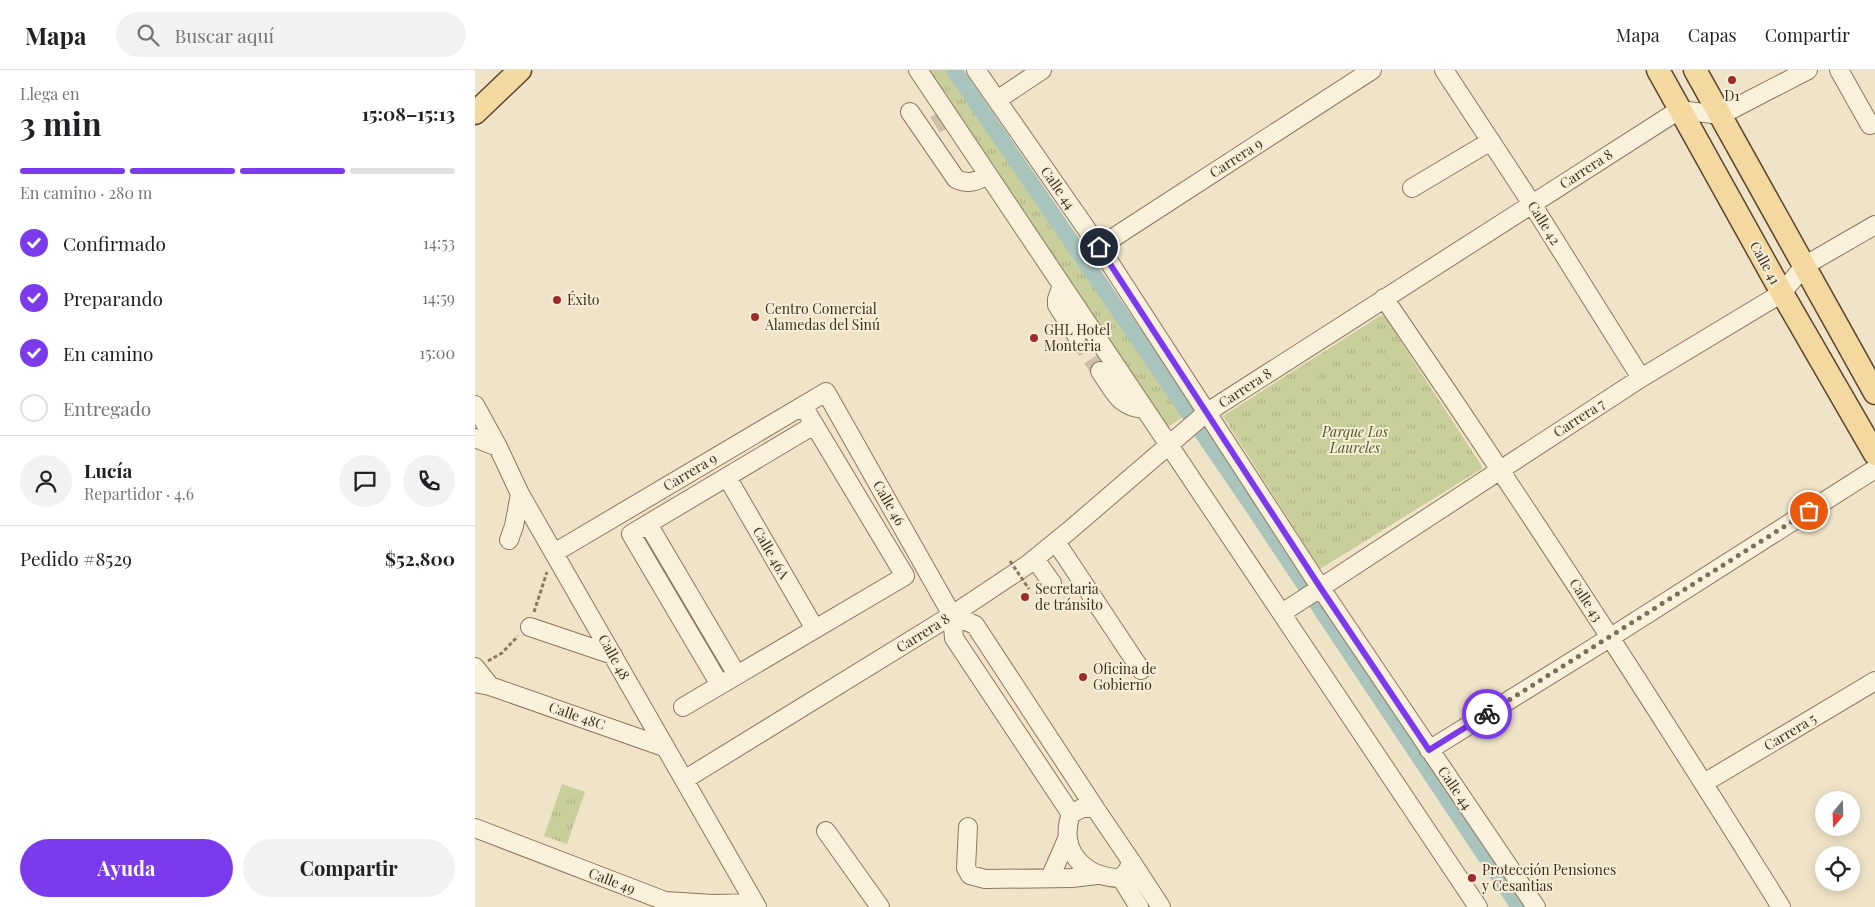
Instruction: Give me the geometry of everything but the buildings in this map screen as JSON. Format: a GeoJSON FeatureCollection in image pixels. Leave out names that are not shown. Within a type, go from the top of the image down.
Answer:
{"type":"FeatureCollection","features":[{"type":"Feature","properties":{"kind":"main road"},"geometry":{"type":"LineString","coordinates":[[475,113],[520,70]]}},
{"type":"Feature","properties":{"kind":"main road","name":"Calle 41"},"geometry":{"type":"LineString","coordinates":[[1658,70],[1875,454]]}},
{"type":"Feature","properties":{"kind":"main road"},"geometry":{"type":"LineString","coordinates":[[1695,70],[1804,266],[1873,385]]}},
{"type":"Feature","properties":{"kind":"street"},"geometry":{"type":"LineString","coordinates":[[918,70],[932,118],[956,179],[969,183],[976,182],[988,175]]}},
{"type":"Feature","properties":{"kind":"street","name":"Calle 44"},"geometry":{"type":"LineString","coordinates":[[976,70],[1099,247],[1203,416],[1316,590],[1429,750],[1536,907]]}},
{"type":"Feature","properties":{"kind":"street"},"geometry":{"type":"LineString","coordinates":[[997,100],[1042,70]]}},
{"type":"Feature","properties":{"kind":"street","name":"Carrera 9"},"geometry":{"type":"LineString","coordinates":[[1099,247],[1373,70]]}},
{"type":"Feature","properties":{"kind":"street"},"geometry":{"type":"LineString","coordinates":[[1679,110],[1721,115],[1808,70]]}},
{"type":"Feature","properties":{"kind":"street"},"geometry":{"type":"LineString","coordinates":[[1839,70],[1869,125]]}},
{"type":"Feature","properties":{"kind":"street","name":"Calle 42"},"geometry":{"type":"LineString","coordinates":[[1450,72],[1491,141],[1641,378]]}},
{"type":"Feature","properties":{"kind":"street","name":"Carrera 8"},"geometry":{"type":"LineString","coordinates":[[684,780],[952,615],[1024,562],[1055,542],[1203,416],[1679,110]]}},
{"type":"Feature","properties":{"kind":"street"},"geometry":{"type":"LineString","coordinates":[[932,118],[988,175],[1145,409],[1173,442],[1287,609],[1474,905]]}},
{"type":"Feature","properties":{"kind":"street"},"geometry":{"type":"LineString","coordinates":[[1412,188],[1491,141]]}},
{"type":"Feature","properties":{"kind":"street","name":"Carrera 7"},"geometry":{"type":"LineString","coordinates":[[1287,609],[1641,378],[1783,293],[1804,266],[1875,225]]}},
{"type":"Feature","properties":{"kind":"street"},"geometry":{"type":"LineString","coordinates":[[1062,285],[1057,305],[1077,336]]}},
{"type":"Feature","properties":{"kind":"street","name":"Calle 43"},"geometry":{"type":"LineString","coordinates":[[1385,298],[1501,469],[1611,637],[1781,907]]}},
{"type":"Feature","properties":{"kind":"street"},"geometry":{"type":"LineString","coordinates":[[1100,371],[1126,406],[1145,409]]}},
{"type":"Feature","properties":{"kind":"street","name":"Carrera 9"},"geometry":{"type":"LineString","coordinates":[[554,553],[826,392]]}},
{"type":"Feature","properties":{"kind":"street","name":"Calle 46"},"geometry":{"type":"LineString","coordinates":[[826,392],[952,615],[954,638],[1071,814]]}},
{"type":"Feature","properties":{"kind":"street","name":"Calle 48"},"geometry":{"type":"LineString","coordinates":[[475,405],[498,447],[520,494],[755,905]]}},
{"type":"Feature","properties":{"kind":"street"},"geometry":{"type":"LineString","coordinates":[[683,707],[905,576],[803,406]]}},
{"type":"Feature","properties":{"kind":"street","name":"Carrera 9"},"geometry":{"type":"LineString","coordinates":[[720,685],[631,534],[815,426]]}},
{"type":"Feature","properties":{"kind":"street"},"geometry":{"type":"LineString","coordinates":[[475,438],[498,447]]}},
{"type":"Feature","properties":{"kind":"street"},"geometry":{"type":"LineString","coordinates":[[1429,750],[1611,637],[1875,468]]}},
{"type":"Feature","properties":{"kind":"street","name":"Calle 46A"},"geometry":{"type":"LineString","coordinates":[[727,477],[815,629]]}},
{"type":"Feature","properties":{"kind":"street"},"geometry":{"type":"LineString","coordinates":[[509,540],[514,526],[520,494]]}},
{"type":"Feature","properties":{"kind":"street"},"geometry":{"type":"LineString","coordinates":[[648,524],[737,676]]}},
{"type":"Feature","properties":{"kind":"street"},"geometry":{"type":"LineString","coordinates":[[1052,583],[1024,562],[1024,556],[1027,551],[1057,526],[1070,530]]}},
{"type":"Feature","properties":{"kind":"street"},"geometry":{"type":"LineString","coordinates":[[1055,542],[1089,603],[1141,670]]}},
{"type":"Feature","properties":{"kind":"street"},"geometry":{"type":"LineString","coordinates":[[952,615],[975,625],[1161,907]]}},
{"type":"Feature","properties":{"kind":"street"},"geometry":{"type":"LineString","coordinates":[[529,627],[613,655]]}},
{"type":"Feature","properties":{"kind":"street","name":"Calle 48C"},"geometry":{"type":"LineString","coordinates":[[475,667],[483,685],[664,747]]}},
{"type":"Feature","properties":{"kind":"street","name":"Carrera 5"},"geometry":{"type":"LineString","coordinates":[[1704,783],[1875,681]]}},
{"type":"Feature","properties":{"kind":"street"},"geometry":{"type":"LineString","coordinates":[[1095,808],[1082,808],[1071,814],[1066,826],[1071,852],[1082,865],[1097,875]]}},
{"type":"Feature","properties":{"kind":"street"},"geometry":{"type":"LineString","coordinates":[[968,827],[966,868],[970,875],[985,879],[1097,875],[1121,878]]}},
{"type":"Feature","properties":{"kind":"street","name":"Calle 49"},"geometry":{"type":"LineString","coordinates":[[475,828],[665,901],[755,905]]}},
{"type":"Feature","properties":{"kind":"street"},"geometry":{"type":"LineString","coordinates":[[826,831],[880,907]]}},
{"type":"Feature","properties":{"kind":"street"},"geometry":{"type":"LineString","coordinates":[[1050,878],[1067,839]]}},
{"type":"Feature","properties":{"kind":"street"},"geometry":{"type":"LineString","coordinates":[[1121,878],[1131,861]]}},
{"type":"Feature","properties":{"kind":"street"},"geometry":{"type":"LineString","coordinates":[[1121,878],[1139,907]]}},
{"type":"Feature","properties":{"kind":"path"},"geometry":{"type":"LineString","coordinates":[[1024,562],[1029,588]]}},
{"type":"Feature","properties":{"kind":"green space"},"geometry":{"type":"Polygon","coordinates":[[[930,70],[963,70],[1193,410],[1168,427],[930,70]]]}},
{"type":"Feature","properties":{"kind":"green space","name":"Parque Los Laureles"},"geometry":{"type":"Polygon","coordinates":[[[1383,314],[1483,468],[1320,569],[1223,416],[1383,314]]]}},
{"type":"Feature","properties":{"kind":"green space"},"geometry":{"type":"Polygon","coordinates":[[[562,784],[585,792],[567,844],[544,836],[562,784]]]}},
{"type":"Feature","properties":{"kind":"waterway"},"geometry":{"type":"LineString","coordinates":[[954,70],[1248,500],[1519,907]]}},
{"type":"Feature","properties":{"kind":"tunnel"},"geometry":{"type":"LineString","coordinates":[[935,125],[943,120]]}},
{"type":"Feature","properties":{"kind":"tunnel"},"geometry":{"type":"LineString","coordinates":[[1077,336],[1100,371]]}},
{"type":"Feature","properties":{"kind":"way so far"},"geometry":{"type":"LineString","coordinates":[[1487,714],[1809,511]]}},
{"type":"Feature","properties":{"kind":"place","name":"D1"},"geometry":{"type":"Point","coordinates":[1732,80]}},
{"type":"Feature","properties":{"kind":"place","name":"Éxito"},"geometry":{"type":"Point","coordinates":[557,300]}},
{"type":"Feature","properties":{"kind":"place","name":"Centro Comercial Alamedas del Sinú"},"geometry":{"type":"Point","coordinates":[755,317]}},
{"type":"Feature","properties":{"kind":"place","name":"GHL Hotel Monteria"},"geometry":{"type":"Point","coordinates":[1034,338]}},
{"type":"Feature","properties":{"kind":"place","name":"Secretaria de tránsito"},"geometry":{"type":"Point","coordinates":[1025,597]}},
{"type":"Feature","properties":{"kind":"place","name":"Oficina de Gobierno"},"geometry":{"type":"Point","coordinates":[1083,677]}},
{"type":"Feature","properties":{"kind":"place","name":"Protección Pensiones y Cesantias"},"geometry":{"type":"Point","coordinates":[1472,878]}},
{"type":"Feature","properties":{"kind":"route"},"geometry":{"type":"LineString","coordinates":[[1099,247],[1320,587],[1429,750],[1487,714]]}}]}
